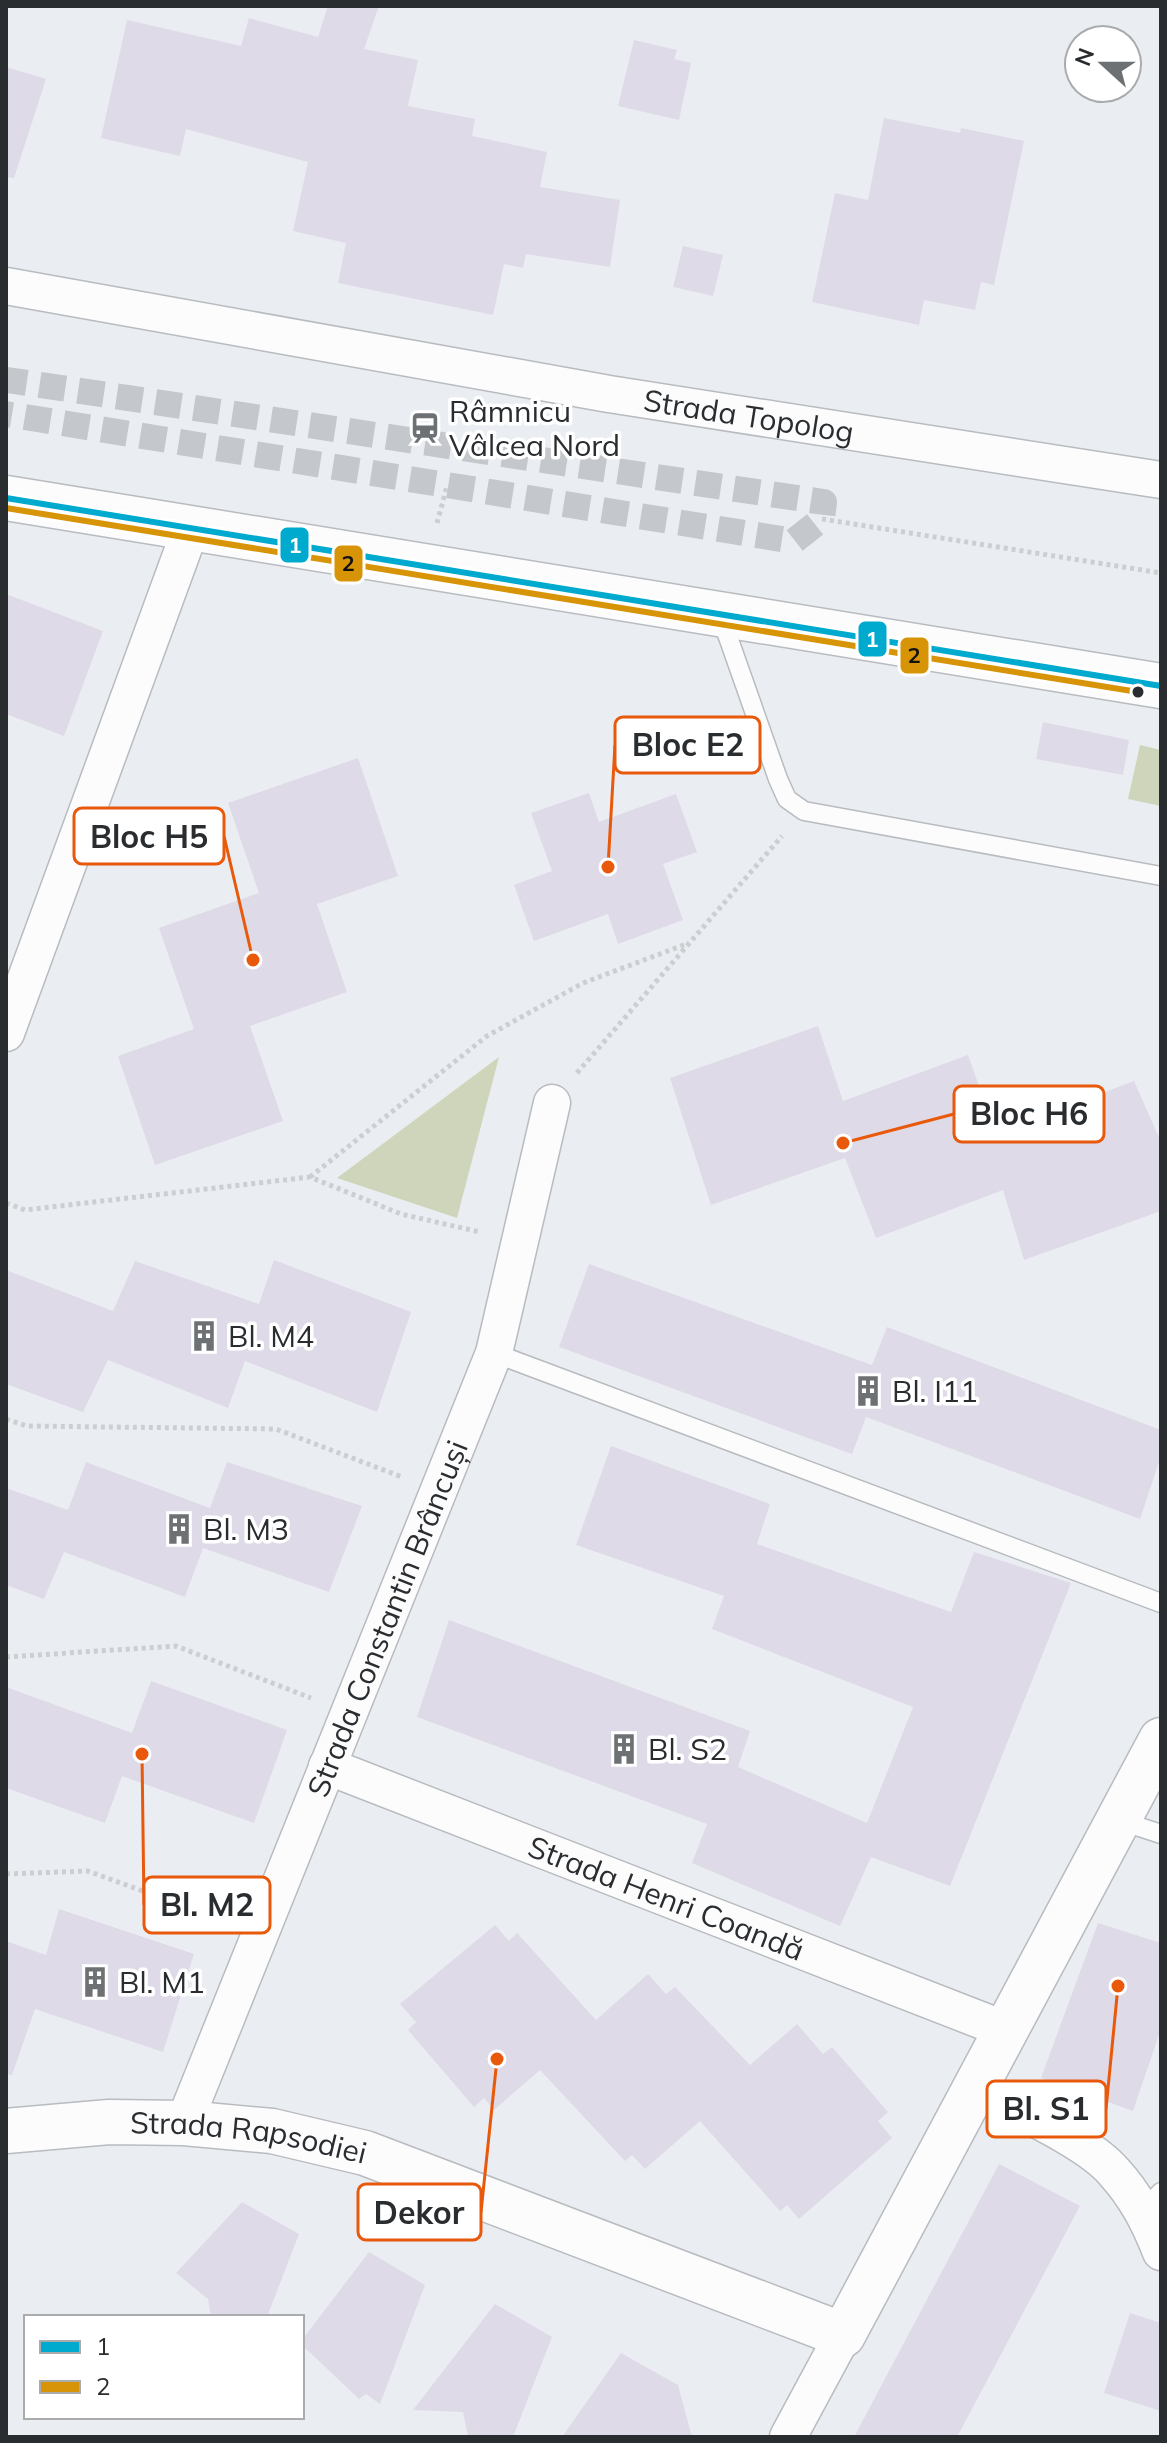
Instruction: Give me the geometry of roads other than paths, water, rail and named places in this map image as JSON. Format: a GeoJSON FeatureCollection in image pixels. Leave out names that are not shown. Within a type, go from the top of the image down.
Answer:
{"type":"FeatureCollection","features":[{"type":"Feature","properties":{"kind":"street","name":"Strada Topolog"},"geometry":{"type":"LineString","coordinates":[[6,286],[609,394],[1161,480]]}},
{"type":"Feature","properties":{"kind":"street"},"geometry":{"type":"LineString","coordinates":[[6,498],[1161,686]]}},
{"type":"Feature","properties":{"kind":"street"},"geometry":{"type":"LineString","coordinates":[[6,1033],[191,528]]}},
{"type":"Feature","properties":{"kind":"street","name":"Strada Constantin Brâncuși"},"geometry":{"type":"LineString","coordinates":[[184,2123],[494,1353],[552,1103]]}},
{"type":"Feature","properties":{"kind":"street"},"geometry":{"type":"LineString","coordinates":[[788,2437],[1161,1740]]}},
{"type":"Feature","properties":{"kind":"street","name":"Strada Henri Coandă"},"geometry":{"type":"LineString","coordinates":[[327,1766],[1006,2030]]}},
{"type":"Feature","properties":{"kind":"street"},"geometry":{"type":"LineString","coordinates":[[975,2088],[1068,2139],[1152,2201],[1161,2252]]}},
{"type":"Feature","properties":{"kind":"street","name":"Strada Rapsodiei"},"geometry":{"type":"LineString","coordinates":[[6,2131],[109,2122],[184,2123],[272,2131],[365,2153],[843,2335]]}},
{"type":"Feature","properties":{"kind":"lane"},"geometry":{"type":"LineString","coordinates":[[720,614],[778,779],[787,799],[804,811],[1161,876]]}},
{"type":"Feature","properties":{"kind":"lane"},"geometry":{"type":"LineString","coordinates":[[494,1353],[1161,1603]]}},
{"type":"Feature","properties":{"kind":"lane"},"geometry":{"type":"LineString","coordinates":[[1118,1820],[1161,1834]]}},
{"type":"Feature","properties":{"kind":"tunnel"},"geometry":{"type":"LineString","coordinates":[[6,386],[7,380],[824,502],[822,519],[794,541],[6,414]]}},
{"type":"Feature","properties":{"kind":"place","name":"Râmnicu Vâlcea Nord"},"geometry":{"type":"Point","coordinates":[425,428]}},
{"type":"Feature","properties":{"kind":"place","name":"Bloc E2"},"geometry":{"type":"Point","coordinates":[608,867]}},
{"type":"Feature","properties":{"kind":"place","name":"Bloc H5"},"geometry":{"type":"Point","coordinates":[253,960]}},
{"type":"Feature","properties":{"kind":"place","name":"Bloc H6"},"geometry":{"type":"Point","coordinates":[843,1143]}},
{"type":"Feature","properties":{"kind":"place","name":"Bl. M4"},"geometry":{"type":"Point","coordinates":[204,1336]}},
{"type":"Feature","properties":{"kind":"place","name":"Bl. I11"},"geometry":{"type":"Point","coordinates":[868,1391]}},
{"type":"Feature","properties":{"kind":"place","name":"Bl. M3"},"geometry":{"type":"Point","coordinates":[179,1529]}},
{"type":"Feature","properties":{"kind":"place","name":"Bl. S2"},"geometry":{"type":"Point","coordinates":[624,1749]}},
{"type":"Feature","properties":{"kind":"place","name":"Bl. M2"},"geometry":{"type":"Point","coordinates":[142,1754]}},
{"type":"Feature","properties":{"kind":"place","name":"Bl. M1"},"geometry":{"type":"Point","coordinates":[95,1982]}},
{"type":"Feature","properties":{"kind":"place","name":"Bl. S1"},"geometry":{"type":"Point","coordinates":[1118,1986]}},
{"type":"Feature","properties":{"kind":"place","name":"Dekor"},"geometry":{"type":"Point","coordinates":[497,2059]}}]}
